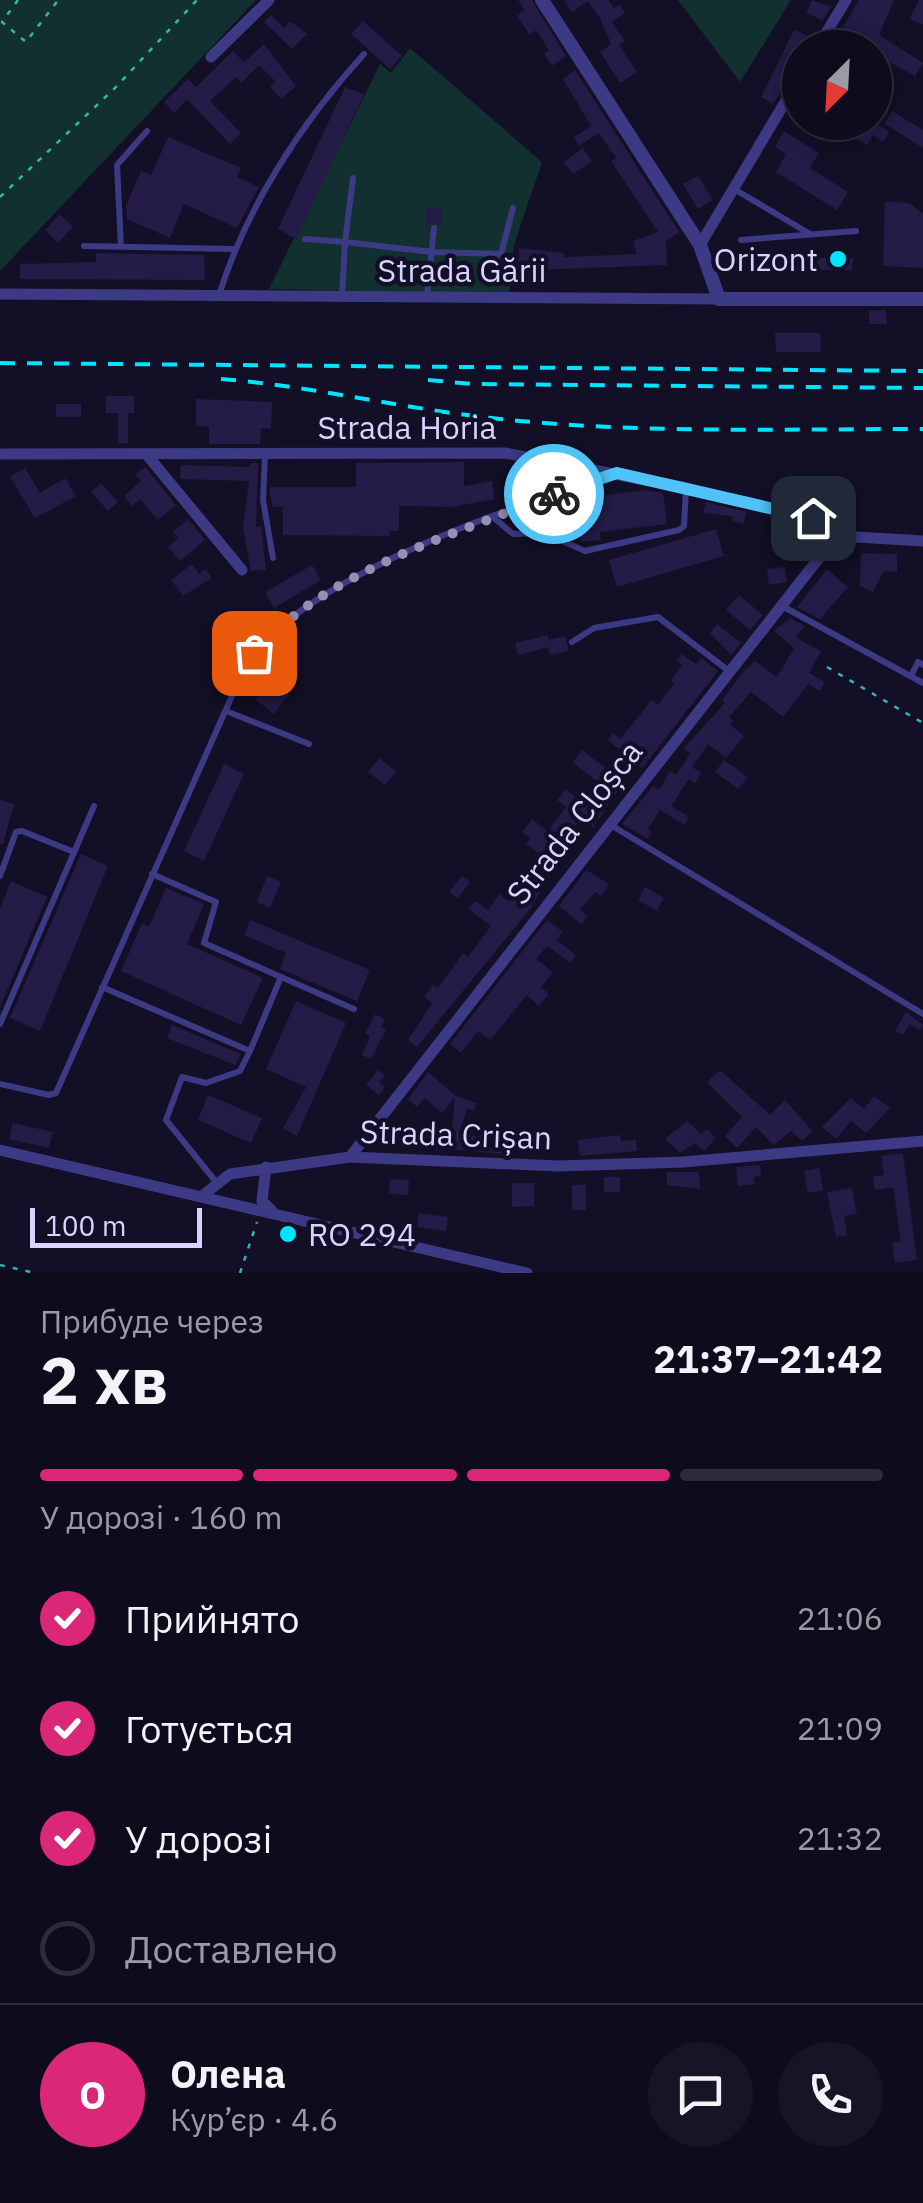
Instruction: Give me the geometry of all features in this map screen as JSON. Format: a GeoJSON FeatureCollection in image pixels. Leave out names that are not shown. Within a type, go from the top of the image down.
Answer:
{"type":"FeatureCollection","features":[{"type":"Feature","properties":{"kind":"street"},"geometry":{"type":"LineString","coordinates":[[211,57],[269,0]]}},
{"type":"Feature","properties":{"kind":"street"},"geometry":{"type":"LineString","coordinates":[[542,0],[700,245],[719,299]]}},
{"type":"Feature","properties":{"kind":"street"},"geometry":{"type":"LineString","coordinates":[[828,30],[846,0]]}},
{"type":"Feature","properties":{"kind":"street"},"geometry":{"type":"LineString","coordinates":[[700,245],[782,107]]}},
{"type":"Feature","properties":{"kind":"street","name":"Strada Gării"},"geometry":{"type":"LineString","coordinates":[[0,294],[923,299]]}},
{"type":"Feature","properties":{"kind":"street","name":"Strada Horia"},"geometry":{"type":"LineString","coordinates":[[0,454],[266,456],[484,452],[550,460],[686,488],[813,518],[856,538],[923,542]]}},
{"type":"Feature","properties":{"kind":"street"},"geometry":{"type":"LineString","coordinates":[[147,455],[242,570]]}},
{"type":"Feature","properties":{"kind":"street","name":"Strada Cloșca"},"geometry":{"type":"LineString","coordinates":[[350,1156],[826,548],[856,538]]}},
{"type":"Feature","properties":{"kind":"street","name":"Strada Crișan"},"geometry":{"type":"LineString","coordinates":[[202,1196],[230,1174],[350,1156],[559,1166],[683,1162],[923,1141]]}},
{"type":"Feature","properties":{"kind":"street"},"geometry":{"type":"LineString","coordinates":[[0,1150],[527,1273]]}},
{"type":"Feature","properties":{"kind":"street"},"geometry":{"type":"LineString","coordinates":[[266,1167],[262,1201],[268,1212]]}},
{"type":"Feature","properties":{"kind":"lane"},"geometry":{"type":"LineString","coordinates":[[218,296],[233,248],[299,135],[364,54]]}},
{"type":"Feature","properties":{"kind":"lane"},"geometry":{"type":"LineString","coordinates":[[121,247],[117,165],[147,131]]}},
{"type":"Feature","properties":{"kind":"lane"},"geometry":{"type":"LineString","coordinates":[[342,297],[353,178]]}},
{"type":"Feature","properties":{"kind":"lane"},"geometry":{"type":"LineString","coordinates":[[733,189],[810,234]]}},
{"type":"Feature","properties":{"kind":"lane"},"geometry":{"type":"LineString","coordinates":[[496,270],[513,208]]}},
{"type":"Feature","properties":{"kind":"lane"},"geometry":{"type":"LineString","coordinates":[[426,298],[434,228]]}},
{"type":"Feature","properties":{"kind":"lane"},"geometry":{"type":"LineString","coordinates":[[741,240],[856,231]]}},
{"type":"Feature","properties":{"kind":"lane"},"geometry":{"type":"LineString","coordinates":[[305,239],[432,252],[501,254]]}},
{"type":"Feature","properties":{"kind":"lane"},"geometry":{"type":"LineString","coordinates":[[84,246],[233,248]]}},
{"type":"Feature","properties":{"kind":"lane"},"geometry":{"type":"LineString","coordinates":[[266,456],[263,500],[274,558]]}},
{"type":"Feature","properties":{"kind":"lane"},"geometry":{"type":"LineString","coordinates":[[550,460],[556,493]]}},
{"type":"Feature","properties":{"kind":"lane"},"geometry":{"type":"LineString","coordinates":[[0,1084],[49,1095],[56,1092],[254,653],[304,608],[397,558],[556,493],[617,473]]}},
{"type":"Feature","properties":{"kind":"lane"},"geometry":{"type":"LineString","coordinates":[[494,518],[512,534],[544,533],[585,551],[680,530],[684,526],[686,488]]}},
{"type":"Feature","properties":{"kind":"lane"},"geometry":{"type":"LineString","coordinates":[[781,606],[923,683]]}},
{"type":"Feature","properties":{"kind":"lane"},"geometry":{"type":"LineString","coordinates":[[572,642],[594,628],[658,618],[729,671]]}},
{"type":"Feature","properties":{"kind":"lane"},"geometry":{"type":"LineString","coordinates":[[911,676],[918,662],[923,665]]}},
{"type":"Feature","properties":{"kind":"lane"},"geometry":{"type":"LineString","coordinates":[[226,711],[309,744]]}},
{"type":"Feature","properties":{"kind":"lane"},"geometry":{"type":"LineString","coordinates":[[0,1024],[94,806]]}},
{"type":"Feature","properties":{"kind":"lane"},"geometry":{"type":"LineString","coordinates":[[608,823],[923,1014]]}},
{"type":"Feature","properties":{"kind":"lane"},"geometry":{"type":"LineString","coordinates":[[0,876],[16,832],[22,830],[75,852]]}},
{"type":"Feature","properties":{"kind":"lane"},"geometry":{"type":"LineString","coordinates":[[152,874],[216,902],[204,943],[354,1009]]}},
{"type":"Feature","properties":{"kind":"lane"},"geometry":{"type":"LineString","coordinates":[[216,1183],[166,1120],[182,1077],[206,1083],[240,1072],[281,977]]}},
{"type":"Feature","properties":{"kind":"lane"},"geometry":{"type":"LineString","coordinates":[[102,987],[250,1051]]}},
{"type":"Feature","properties":{"kind":"path"},"geometry":{"type":"LineString","coordinates":[[18,0],[2,22],[26,42],[56,3],[52,0]]}},
{"type":"Feature","properties":{"kind":"path"},"geometry":{"type":"LineString","coordinates":[[0,197],[115,88],[197,0]]}},
{"type":"Feature","properties":{"kind":"path"},"geometry":{"type":"LineString","coordinates":[[826,667],[923,723]]}},
{"type":"Feature","properties":{"kind":"path"},"geometry":{"type":"LineString","coordinates":[[240,1273],[268,1212]]}},
{"type":"Feature","properties":{"kind":"path"},"geometry":{"type":"LineString","coordinates":[[0,1265],[35,1273]]}},
{"type":"Feature","properties":{"kind":"green space"},"geometry":{"type":"Polygon","coordinates":[[[0,0],[256,0],[0,271],[0,0]]]}},
{"type":"Feature","properties":{"kind":"green space"},"geometry":{"type":"Polygon","coordinates":[[[678,0],[791,0],[740,82],[678,0]]]}},
{"type":"Feature","properties":{"kind":"green space"},"geometry":{"type":"Polygon","coordinates":[[[410,48],[542,162],[514,245],[509,294],[269,289],[380,64],[391,73],[410,48]]]}},
{"type":"Feature","properties":{"kind":"building"},"geometry":{"type":"Polygon","coordinates":[[[518,0],[532,0],[566,56],[552,66],[544,54],[549,50],[536,30],[530,35],[517,16],[525,10],[518,0]]]}},
{"type":"Feature","properties":{"kind":"building"},"geometry":{"type":"Polygon","coordinates":[[[564,0],[608,0],[614,8],[619,4],[625,13],[612,22],[625,41],[619,45],[637,72],[620,83],[600,52],[611,44],[600,18],[588,1],[572,12],[564,0]]]}},
{"type":"Feature","properties":{"kind":"building"},"geometry":{"type":"Polygon","coordinates":[[[812,0],[831,7],[822,21],[806,12],[812,0]]]}},
{"type":"Feature","properties":{"kind":"building"},"geometry":{"type":"Polygon","coordinates":[[[859,0],[894,0],[881,30],[841,30],[859,0]]]}},
{"type":"Feature","properties":{"kind":"building"},"geometry":{"type":"Polygon","coordinates":[[[919,0],[923,0],[923,25],[910,19],[919,0]]]}},
{"type":"Feature","properties":{"kind":"building"},"geometry":{"type":"Polygon","coordinates":[[[271,15],[284,28],[290,21],[307,34],[292,49],[264,22],[271,15]]]}},
{"type":"Feature","properties":{"kind":"building"},"geometry":{"type":"Polygon","coordinates":[[[363,21],[402,56],[390,69],[351,34],[363,21]]]}},
{"type":"Feature","properties":{"kind":"building"},"geometry":{"type":"Polygon","coordinates":[[[892,43],[923,63],[915,76],[892,63],[892,43]]]}},
{"type":"Feature","properties":{"kind":"building"},"geometry":{"type":"Polygon","coordinates":[[[264,44],[296,86],[281,99],[270,87],[276,82],[259,65],[241,83],[236,77],[210,101],[241,133],[230,144],[187,99],[174,113],[164,102],[188,79],[196,87],[233,51],[244,62],[264,44]]]}},
{"type":"Feature","properties":{"kind":"building"},"geometry":{"type":"Polygon","coordinates":[[[782,54],[782,90],[773,104],[761,97],[782,54]]]}},
{"type":"Feature","properties":{"kind":"building"},"geometry":{"type":"Polygon","coordinates":[[[575,70],[679,232],[666,241],[667,265],[536,270],[534,286],[516,284],[519,248],[565,253],[564,257],[637,254],[633,241],[658,232],[611,161],[616,158],[599,133],[579,146],[574,137],[591,126],[563,79],[575,70]]]}},
{"type":"Feature","properties":{"kind":"building"},"geometry":{"type":"Polygon","coordinates":[[[345,87],[364,94],[296,239],[278,229],[345,87]]]}},
{"type":"Feature","properties":{"kind":"building"},"geometry":{"type":"Polygon","coordinates":[[[892,111],[923,130],[923,148],[892,128],[892,111]]]}},
{"type":"Feature","properties":{"kind":"building"},"geometry":{"type":"Polygon","coordinates":[[[782,135],[782,140],[798,140],[819,153],[810,168],[848,192],[837,210],[776,172],[786,154],[775,147],[782,135]]]}},
{"type":"Feature","properties":{"kind":"building"},"geometry":{"type":"Polygon","coordinates":[[[168,137],[241,168],[237,177],[259,187],[237,228],[184,204],[170,238],[127,219],[126,206],[141,171],[151,175],[168,137]]]}},
{"type":"Feature","properties":{"kind":"building"},"geometry":{"type":"Polygon","coordinates":[[[583,148],[592,161],[573,174],[564,162],[583,148]]]}},
{"type":"Feature","properties":{"kind":"building"},"geometry":{"type":"Polygon","coordinates":[[[698,176],[713,200],[698,209],[683,184],[698,176]]]}},
{"type":"Feature","properties":{"kind":"building"},"geometry":{"type":"Polygon","coordinates":[[[885,201],[909,203],[923,214],[923,268],[883,266],[885,201]]]}},
{"type":"Feature","properties":{"kind":"building"},"geometry":{"type":"Polygon","coordinates":[[[426,209],[442,209],[442,228],[434,221],[426,228],[426,209]]]}},
{"type":"Feature","properties":{"kind":"building"},"geometry":{"type":"Polygon","coordinates":[[[60,214],[73,227],[58,243],[45,230],[60,214]]]}},
{"type":"Feature","properties":{"kind":"building"},"geometry":{"type":"Polygon","coordinates":[[[96,253],[204,255],[205,280],[20,279],[20,264],[96,262],[96,253]]]}},
{"type":"Feature","properties":{"kind":"building"},"geometry":{"type":"Polygon","coordinates":[[[802,258],[853,258],[852,270],[802,270],[802,258]]]}},
{"type":"Feature","properties":{"kind":"building"},"geometry":{"type":"Polygon","coordinates":[[[886,310],[887,324],[869,324],[869,311],[886,310]]]}},
{"type":"Feature","properties":{"kind":"building"},"geometry":{"type":"Polygon","coordinates":[[[775,333],[820,333],[821,352],[776,352],[775,333]]]}},
{"type":"Feature","properties":{"kind":"building"},"geometry":{"type":"Polygon","coordinates":[[[106,396],[134,396],[134,413],[128,413],[128,443],[118,443],[118,413],[106,413],[106,396]]]}},
{"type":"Feature","properties":{"kind":"building"},"geometry":{"type":"Polygon","coordinates":[[[196,399],[272,402],[271,429],[261,428],[260,444],[209,444],[209,427],[196,426],[196,399]]]}},
{"type":"Feature","properties":{"kind":"building"},"geometry":{"type":"Polygon","coordinates":[[[56,404],[81,404],[81,417],[56,417],[56,404]]]}},
{"type":"Feature","properties":{"kind":"building"},"geometry":{"type":"Polygon","coordinates":[[[464,462],[464,486],[492,481],[495,499],[451,507],[399,506],[399,531],[389,531],[389,536],[283,535],[283,507],[273,507],[270,496],[270,487],[356,487],[356,463],[464,462]]]}},
{"type":"Feature","properties":{"kind":"building"},"geometry":{"type":"Polygon","coordinates":[[[251,463],[258,463],[256,527],[261,526],[266,570],[251,571],[243,528],[249,481],[180,479],[181,465],[250,467],[251,463]]]}},
{"type":"Feature","properties":{"kind":"building"},"geometry":{"type":"Polygon","coordinates":[[[145,467],[176,505],[158,520],[140,499],[132,506],[124,496],[141,481],[135,475],[145,467]]]}},
{"type":"Feature","properties":{"kind":"building"},"geometry":{"type":"Polygon","coordinates":[[[25,468],[40,493],[65,478],[76,496],[35,518],[10,477],[25,468]]]}},
{"type":"Feature","properties":{"kind":"building"},"geometry":{"type":"Polygon","coordinates":[[[101,483],[118,502],[108,511],[91,492],[101,483]]]}},
{"type":"Feature","properties":{"kind":"building"},"geometry":{"type":"Polygon","coordinates":[[[646,490],[663,493],[667,524],[600,532],[601,540],[581,542],[575,499],[646,490]]]}},
{"type":"Feature","properties":{"kind":"building"},"geometry":{"type":"Polygon","coordinates":[[[706,502],[747,512],[743,524],[733,521],[732,516],[703,513],[706,502]]]}},
{"type":"Feature","properties":{"kind":"building"},"geometry":{"type":"Polygon","coordinates":[[[188,519],[205,540],[180,561],[168,547],[178,538],[173,532],[188,519]]]}},
{"type":"Feature","properties":{"kind":"building"},"geometry":{"type":"Polygon","coordinates":[[[716,529],[724,556],[617,587],[609,560],[716,529]]]}},
{"type":"Feature","properties":{"kind":"building"},"geometry":{"type":"Polygon","coordinates":[[[861,553],[897,554],[897,572],[884,571],[873,592],[860,586],[861,553]]]}},
{"type":"Feature","properties":{"kind":"building"},"geometry":{"type":"Polygon","coordinates":[[[192,564],[199,574],[205,569],[212,578],[183,596],[171,580],[192,564]]]}},
{"type":"Feature","properties":{"kind":"building"},"geometry":{"type":"Polygon","coordinates":[[[312,565],[321,580],[274,608],[265,592],[312,565]]]}},
{"type":"Feature","properties":{"kind":"building"},"geometry":{"type":"Polygon","coordinates":[[[785,567],[787,582],[769,585],[767,569],[785,567]]]}},
{"type":"Feature","properties":{"kind":"building"},"geometry":{"type":"Polygon","coordinates":[[[827,569],[848,587],[820,619],[797,607],[827,569]]]}},
{"type":"Feature","properties":{"kind":"building"},"geometry":{"type":"Polygon","coordinates":[[[739,595],[763,615],[750,630],[726,610],[739,595]]]}},
{"type":"Feature","properties":{"kind":"building"},"geometry":{"type":"Polygon","coordinates":[[[790,618],[805,626],[795,637],[821,651],[809,673],[825,682],[820,691],[808,684],[783,717],[751,692],[729,717],[733,721],[730,725],[744,736],[726,758],[708,744],[692,767],[701,773],[695,783],[689,779],[671,806],[689,817],[685,825],[660,810],[648,829],[652,832],[648,839],[622,824],[653,786],[659,790],[670,771],[676,775],[690,754],[683,749],[725,703],[722,700],[744,671],[755,661],[777,677],[794,648],[774,631],[790,618]]]}},
{"type":"Feature","properties":{"kind":"building"},"geometry":{"type":"Polygon","coordinates":[[[717,624],[741,643],[731,655],[710,633],[717,624]]]}},
{"type":"Feature","properties":{"kind":"building"},"geometry":{"type":"Polygon","coordinates":[[[548,635],[549,640],[565,636],[569,651],[550,655],[548,647],[518,655],[515,643],[548,635]]]}},
{"type":"Feature","properties":{"kind":"building"},"geometry":{"type":"Polygon","coordinates":[[[682,654],[696,664],[701,658],[718,671],[642,768],[608,740],[613,733],[620,739],[652,700],[658,705],[674,683],[671,680],[682,665],[676,661],[682,654]]]}},
{"type":"Feature","properties":{"kind":"building"},"geometry":{"type":"Polygon","coordinates":[[[275,675],[293,689],[274,714],[255,699],[275,675]]]}},
{"type":"Feature","properties":{"kind":"building"},"geometry":{"type":"Polygon","coordinates":[[[582,750],[624,782],[593,828],[581,818],[565,840],[558,834],[541,855],[526,844],[530,838],[522,832],[532,819],[548,831],[566,807],[557,800],[566,789],[586,806],[602,785],[573,763],[582,750]]]}},
{"type":"Feature","properties":{"kind":"building"},"geometry":{"type":"Polygon","coordinates":[[[379,758],[396,772],[385,785],[368,772],[379,758]]]}},
{"type":"Feature","properties":{"kind":"building"},"geometry":{"type":"Polygon","coordinates":[[[724,760],[748,777],[738,789],[715,772],[724,760]]]}},
{"type":"Feature","properties":{"kind":"building"},"geometry":{"type":"Polygon","coordinates":[[[224,764],[244,774],[204,861],[184,851],[224,764]]]}},
{"type":"Feature","properties":{"kind":"building"},"geometry":{"type":"Polygon","coordinates":[[[0,800],[14,804],[3,844],[0,844],[0,800]]]}},
{"type":"Feature","properties":{"kind":"building"},"geometry":{"type":"Polygon","coordinates":[[[81,854],[108,866],[40,1031],[10,1018],[81,854]]]}},
{"type":"Feature","properties":{"kind":"building"},"geometry":{"type":"Polygon","coordinates":[[[540,865],[551,873],[531,908],[417,1047],[408,1040],[432,1003],[424,997],[433,985],[438,988],[463,953],[468,957],[491,926],[468,909],[475,901],[488,910],[499,894],[508,901],[540,865]]]}},
{"type":"Feature","properties":{"kind":"building"},"geometry":{"type":"Polygon","coordinates":[[[586,870],[609,884],[601,896],[595,892],[580,910],[588,916],[581,924],[559,906],[586,870]]]}},
{"type":"Feature","properties":{"kind":"building"},"geometry":{"type":"Polygon","coordinates":[[[267,876],[281,882],[270,908],[257,902],[267,876]]]}},
{"type":"Feature","properties":{"kind":"building"},"geometry":{"type":"Polygon","coordinates":[[[462,876],[470,882],[458,898],[449,892],[462,876]]]}},
{"type":"Feature","properties":{"kind":"building"},"geometry":{"type":"Polygon","coordinates":[[[11,881],[47,897],[0,1007],[0,908],[11,881]]]}},
{"type":"Feature","properties":{"kind":"building"},"geometry":{"type":"Polygon","coordinates":[[[645,887],[664,898],[657,911],[638,900],[645,887]]]}},
{"type":"Feature","properties":{"kind":"building"},"geometry":{"type":"Polygon","coordinates":[[[166,888],[204,904],[187,944],[263,978],[241,1025],[121,971],[142,923],[149,927],[166,888]]]}},
{"type":"Feature","properties":{"kind":"building"},"geometry":{"type":"Polygon","coordinates":[[[250,920],[370,970],[357,1001],[280,969],[286,953],[244,935],[250,920]]]}},
{"type":"Feature","properties":{"kind":"building"},"geometry":{"type":"Polygon","coordinates":[[[547,920],[563,932],[557,940],[576,955],[570,963],[547,946],[536,959],[553,972],[541,987],[549,994],[539,1006],[527,995],[490,1040],[478,1031],[461,1053],[450,1044],[547,920]]]}},
{"type":"Feature","properties":{"kind":"building"},"geometry":{"type":"Polygon","coordinates":[[[296,1001],[346,1023],[297,1136],[283,1128],[306,1087],[266,1069],[296,1001]]]}},
{"type":"Feature","properties":{"kind":"building"},"geometry":{"type":"Polygon","coordinates":[[[906,1012],[923,1025],[920,1030],[910,1024],[903,1035],[895,1031],[906,1012]]]}},
{"type":"Feature","properties":{"kind":"building"},"geometry":{"type":"Polygon","coordinates":[[[375,1014],[385,1020],[381,1027],[386,1029],[371,1059],[362,1055],[370,1036],[365,1033],[375,1014]]]}},
{"type":"Feature","properties":{"kind":"building"},"geometry":{"type":"Polygon","coordinates":[[[172,1025],[241,1054],[235,1065],[167,1038],[172,1025]]]}},
{"type":"Feature","properties":{"kind":"building"},"geometry":{"type":"Polygon","coordinates":[[[378,1070],[385,1075],[379,1082],[385,1087],[379,1095],[366,1085],[378,1070]]]}},
{"type":"Feature","properties":{"kind":"building"},"geometry":{"type":"Polygon","coordinates":[[[720,1070],[770,1115],[785,1100],[812,1131],[802,1141],[791,1131],[774,1145],[756,1127],[737,1148],[725,1136],[742,1117],[707,1082],[720,1070]]]}},
{"type":"Feature","properties":{"kind":"building"},"geometry":{"type":"Polygon","coordinates":[[[428,1072],[456,1096],[477,1103],[474,1111],[467,1109],[461,1128],[472,1130],[471,1136],[502,1138],[501,1154],[440,1148],[436,1151],[424,1140],[432,1131],[450,1147],[455,1097],[442,1113],[425,1098],[417,1107],[408,1099],[428,1072]]]}},
{"type":"Feature","properties":{"kind":"building"},"geometry":{"type":"Polygon","coordinates":[[[208,1095],[262,1118],[251,1143],[198,1120],[208,1095]]]}},
{"type":"Feature","properties":{"kind":"building"},"geometry":{"type":"Polygon","coordinates":[[[874,1096],[890,1108],[866,1133],[851,1121],[836,1139],[822,1127],[851,1098],[864,1109],[874,1096]]]}},
{"type":"Feature","properties":{"kind":"building"},"geometry":{"type":"Polygon","coordinates":[[[687,1121],[701,1134],[707,1129],[716,1138],[704,1151],[695,1143],[680,1153],[665,1139],[687,1121]]]}},
{"type":"Feature","properties":{"kind":"building"},"geometry":{"type":"Polygon","coordinates":[[[13,1123],[53,1132],[49,1148],[9,1139],[13,1123]]]}},
{"type":"Feature","properties":{"kind":"building"},"geometry":{"type":"Polygon","coordinates":[[[620,1135],[621,1141],[636,1140],[637,1151],[580,1156],[578,1140],[620,1135]]]}},
{"type":"Feature","properties":{"kind":"building"},"geometry":{"type":"Polygon","coordinates":[[[903,1153],[917,1260],[895,1263],[892,1243],[901,1242],[893,1187],[875,1190],[873,1176],[884,1175],[881,1156],[903,1153]]]}},
{"type":"Feature","properties":{"kind":"building"},"geometry":{"type":"Polygon","coordinates":[[[760,1165],[761,1176],[754,1177],[755,1184],[738,1186],[736,1167],[760,1165]]]}},
{"type":"Feature","properties":{"kind":"building"},"geometry":{"type":"Polygon","coordinates":[[[819,1168],[823,1190],[808,1193],[804,1171],[819,1168]]]}},
{"type":"Feature","properties":{"kind":"building"},"geometry":{"type":"Polygon","coordinates":[[[667,1172],[699,1172],[700,1189],[667,1185],[667,1172]]]}},
{"type":"Feature","properties":{"kind":"building"},"geometry":{"type":"Polygon","coordinates":[[[604,1177],[620,1177],[620,1192],[604,1192],[604,1177]]]}},
{"type":"Feature","properties":{"kind":"building"},"geometry":{"type":"Polygon","coordinates":[[[390,1179],[409,1180],[408,1195],[389,1194],[390,1179]]]}},
{"type":"Feature","properties":{"kind":"building"},"geometry":{"type":"Polygon","coordinates":[[[512,1183],[534,1183],[534,1206],[512,1207],[512,1183]]]}},
{"type":"Feature","properties":{"kind":"building"},"geometry":{"type":"Polygon","coordinates":[[[572,1185],[586,1185],[586,1210],[572,1210],[572,1185]]]}},
{"type":"Feature","properties":{"kind":"building"},"geometry":{"type":"Polygon","coordinates":[[[852,1188],[857,1214],[844,1216],[847,1235],[836,1237],[827,1192],[852,1188]]]}},
{"type":"Feature","properties":{"kind":"building"},"geometry":{"type":"Polygon","coordinates":[[[419,1213],[448,1217],[446,1231],[417,1227],[419,1213]]]}},
{"type":"Feature","properties":{"kind":"railway"},"geometry":{"type":"LineString","coordinates":[[0,363],[923,371]]}},
{"type":"Feature","properties":{"kind":"railway"},"geometry":{"type":"LineString","coordinates":[[221,379],[545,423],[707,429],[923,429]]}},
{"type":"Feature","properties":{"kind":"railway"},"geometry":{"type":"LineString","coordinates":[[428,380],[472,384],[923,388]]}},
{"type":"Feature","properties":{"kind":"way so far"},"geometry":{"type":"LineString","coordinates":[[254,653],[272,632],[304,608],[346,585],[397,558],[554,494]]}},
{"type":"Feature","properties":{"kind":"place","name":"Orizont"},"geometry":{"type":"Point","coordinates":[838,259]}},
{"type":"Feature","properties":{"kind":"place","name":"RO 294"},"geometry":{"type":"Point","coordinates":[288,1234]}},
{"type":"Feature","properties":{"kind":"route"},"geometry":{"type":"LineString","coordinates":[[554,494],[617,473],[813,518]]}}]}
